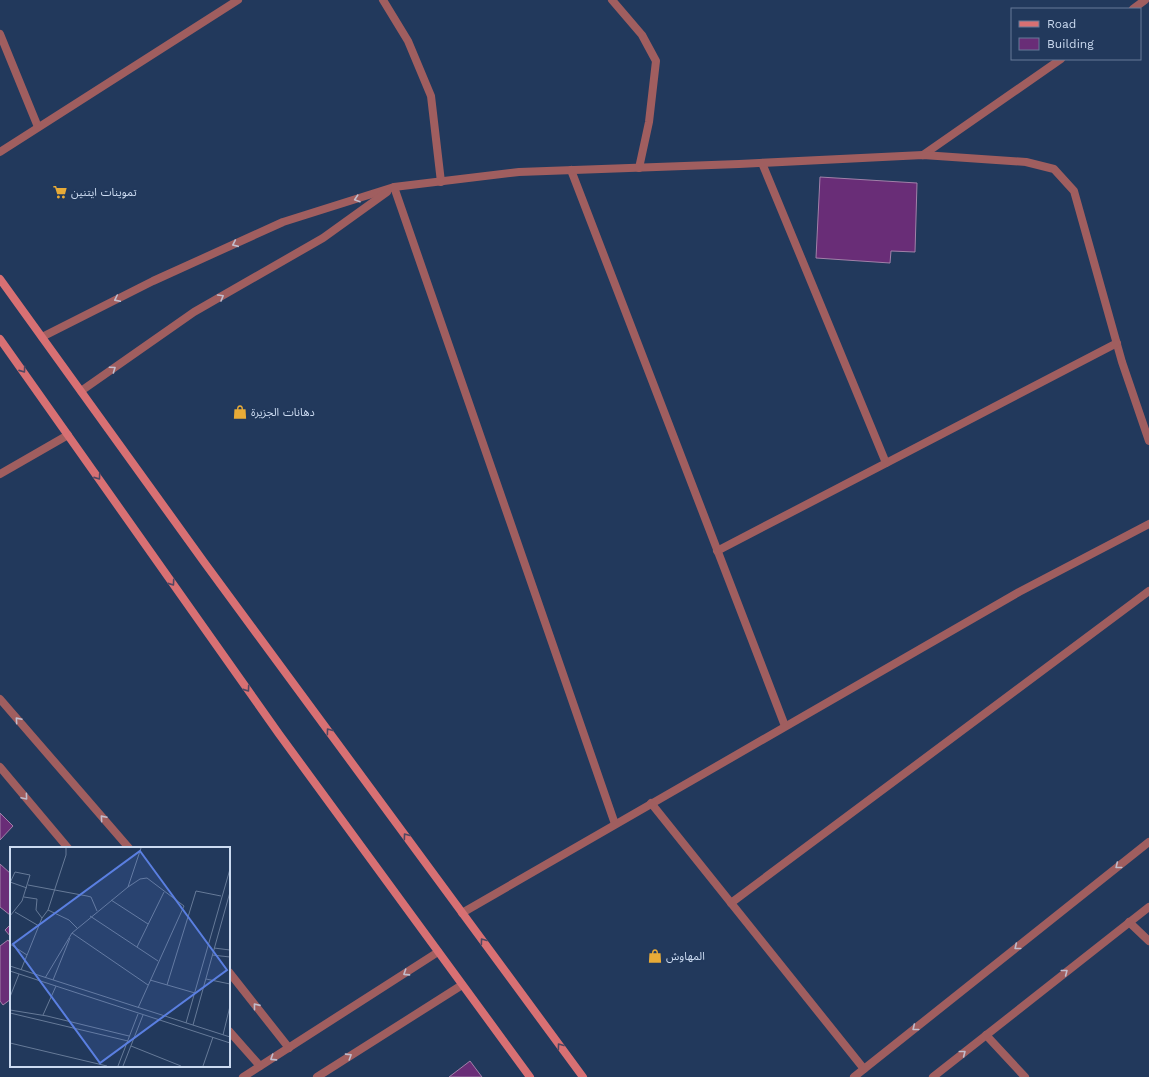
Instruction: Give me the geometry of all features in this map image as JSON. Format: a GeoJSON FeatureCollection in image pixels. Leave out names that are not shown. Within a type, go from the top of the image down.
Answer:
{"type":"FeatureCollection","features":[{"type":"Feature","properties":{"kind":"main road"},"geometry":{"type":"LineString","coordinates":[[0,280],[583,1077]]}},
{"type":"Feature","properties":{"kind":"main road"},"geometry":{"type":"LineString","coordinates":[[0,338],[279,734],[530,1077]]}},
{"type":"Feature","properties":{"kind":"street"},"geometry":{"type":"LineString","coordinates":[[0,152],[225,4],[238,0]]}},
{"type":"Feature","properties":{"kind":"street"},"geometry":{"type":"LineString","coordinates":[[383,0],[408,41],[431,96],[441,182]]}},
{"type":"Feature","properties":{"kind":"street"},"geometry":{"type":"LineString","coordinates":[[612,0],[642,35],[656,61],[649,122],[639,168]]}},
{"type":"Feature","properties":{"kind":"street"},"geometry":{"type":"LineString","coordinates":[[1134,8],[1145,0]]}},
{"type":"Feature","properties":{"kind":"street"},"geometry":{"type":"LineString","coordinates":[[0,34],[38,127]]}},
{"type":"Feature","properties":{"kind":"street"},"geometry":{"type":"LineString","coordinates":[[923,155],[1060,60]]}},
{"type":"Feature","properties":{"kind":"street"},"geometry":{"type":"LineString","coordinates":[[42,337],[154,281],[283,222],[394,187],[519,172],[762,163],[923,155],[1026,162],[1054,169],[1074,191],[1117,344],[1149,441]]}},
{"type":"Feature","properties":{"kind":"street"},"geometry":{"type":"LineString","coordinates":[[762,163],[886,463]]}},
{"type":"Feature","properties":{"kind":"street"},"geometry":{"type":"LineString","coordinates":[[571,170],[785,726]]}},
{"type":"Feature","properties":{"kind":"street"},"geometry":{"type":"LineString","coordinates":[[81,391],[194,312],[322,238],[394,187]]}},
{"type":"Feature","properties":{"kind":"street"},"geometry":{"type":"LineString","coordinates":[[394,187],[615,824]]}},
{"type":"Feature","properties":{"kind":"street"},"geometry":{"type":"LineString","coordinates":[[717,550],[1117,344]]}},
{"type":"Feature","properties":{"kind":"street"},"geometry":{"type":"LineString","coordinates":[[0,474],[68,435]]}},
{"type":"Feature","properties":{"kind":"street"},"geometry":{"type":"LineString","coordinates":[[462,913],[1018,592],[1149,524]]}},
{"type":"Feature","properties":{"kind":"street"},"geometry":{"type":"LineString","coordinates":[[731,903],[1149,591]]}},
{"type":"Feature","properties":{"kind":"street"},"geometry":{"type":"LineString","coordinates":[[0,699],[128,847]]}},
{"type":"Feature","properties":{"kind":"street"},"geometry":{"type":"LineString","coordinates":[[0,767],[67,847]]}},
{"type":"Feature","properties":{"kind":"street"},"geometry":{"type":"LineString","coordinates":[[651,803],[864,1069]]}},
{"type":"Feature","properties":{"kind":"street"},"geometry":{"type":"LineString","coordinates":[[854,1077],[1149,842]]}},
{"type":"Feature","properties":{"kind":"street"},"geometry":{"type":"LineString","coordinates":[[932,1077],[1149,907]]}},
{"type":"Feature","properties":{"kind":"street"},"geometry":{"type":"LineString","coordinates":[[1129,922],[1149,941]]}},
{"type":"Feature","properties":{"kind":"street"},"geometry":{"type":"LineString","coordinates":[[244,1077],[438,952]]}},
{"type":"Feature","properties":{"kind":"street"},"geometry":{"type":"LineString","coordinates":[[230,973],[289,1048]]}},
{"type":"Feature","properties":{"kind":"street"},"geometry":{"type":"LineString","coordinates":[[317,1077],[462,985]]}},
{"type":"Feature","properties":{"kind":"street"},"geometry":{"type":"LineString","coordinates":[[230,1032],[260,1066]]}},
{"type":"Feature","properties":{"kind":"street"},"geometry":{"type":"LineString","coordinates":[[986,1035],[1025,1077]]}},
{"type":"Feature","properties":{"kind":"building"},"geometry":{"type":"Polygon","coordinates":[[[820,177],[917,183],[915,252],[891,251],[890,263],[816,258],[820,177]]]}},
{"type":"Feature","properties":{"kind":"building"},"geometry":{"type":"Polygon","coordinates":[[[0,813],[13,826],[0,840],[0,813]]]}},
{"type":"Feature","properties":{"kind":"building"},"geometry":{"type":"Polygon","coordinates":[[[0,864],[10,873],[10,915],[0,907],[0,864]]]}},
{"type":"Feature","properties":{"kind":"building"},"geometry":{"type":"Polygon","coordinates":[[[10,925],[10,936],[5,930],[10,925]]]}},
{"type":"Feature","properties":{"kind":"building"},"geometry":{"type":"Polygon","coordinates":[[[8,940],[10,943],[10,1000],[3,1005],[0,1001],[0,946],[8,940]]]}},
{"type":"Feature","properties":{"kind":"building"},"geometry":{"type":"Polygon","coordinates":[[[470,1061],[482,1077],[449,1077],[470,1061]]]}},
{"type":"Feature","properties":{"kind":"place","name":"تموينات ايتنين"},"geometry":{"type":"Point","coordinates":[60,192]}},
{"type":"Feature","properties":{"kind":"place","name":"دهانات الجزيرة"},"geometry":{"type":"Point","coordinates":[240,412]}},
{"type":"Feature","properties":{"kind":"place","name":"المهاوش"},"geometry":{"type":"Point","coordinates":[655,956]}}]}
